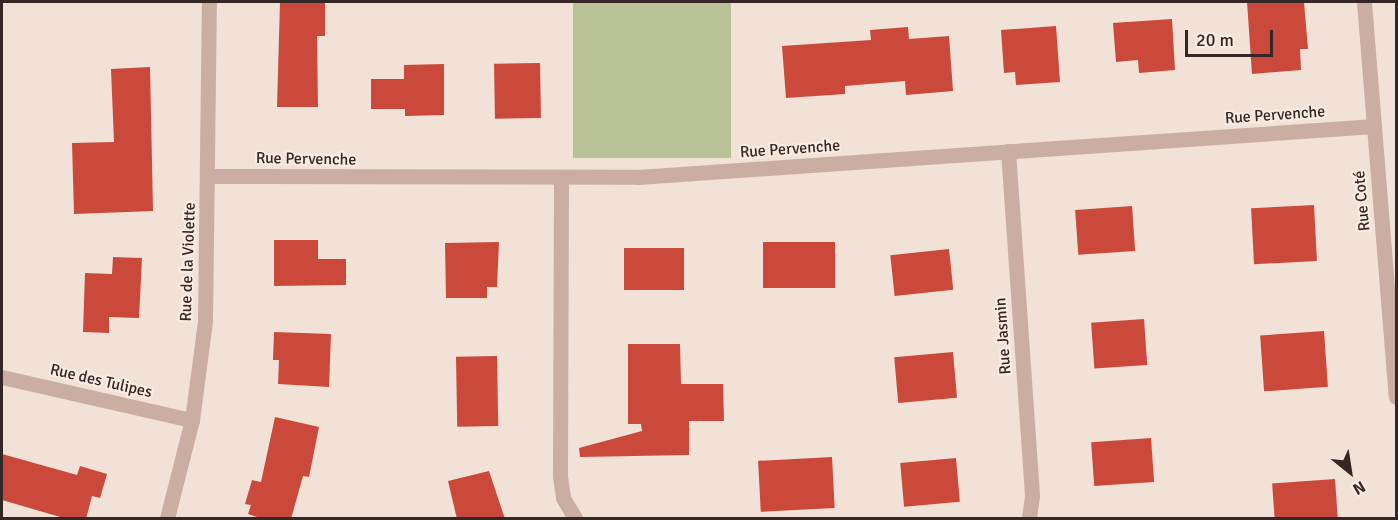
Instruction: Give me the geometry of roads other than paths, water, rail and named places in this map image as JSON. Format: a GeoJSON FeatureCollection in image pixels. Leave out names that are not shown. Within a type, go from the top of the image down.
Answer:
{"type":"FeatureCollection","features":[{"type":"Feature","properties":{"kind":"street","name":"Rue de la Violette"},"geometry":{"type":"LineString","coordinates":[[167,519],[192,420],[205,321],[209,2]]}},
{"type":"Feature","properties":{"kind":"street","name":"Rue Coté"},"geometry":{"type":"LineString","coordinates":[[1364,2],[1396,397]]}},
{"type":"Feature","properties":{"kind":"street","name":"Rue Pervenche"},"geometry":{"type":"LineString","coordinates":[[208,176],[561,180],[1374,126]]}},
{"type":"Feature","properties":{"kind":"street","name":"Rue Jasmin"},"geometry":{"type":"LineString","coordinates":[[1008,151],[1032,496],[1029,519]]}},
{"type":"Feature","properties":{"kind":"street"},"geometry":{"type":"LineString","coordinates":[[561,180],[560,476],[563,498],[575,519]]}},
{"type":"Feature","properties":{"kind":"street","name":"Rue des Tulipes"},"geometry":{"type":"LineString","coordinates":[[2,377],[192,420]]}}]}
